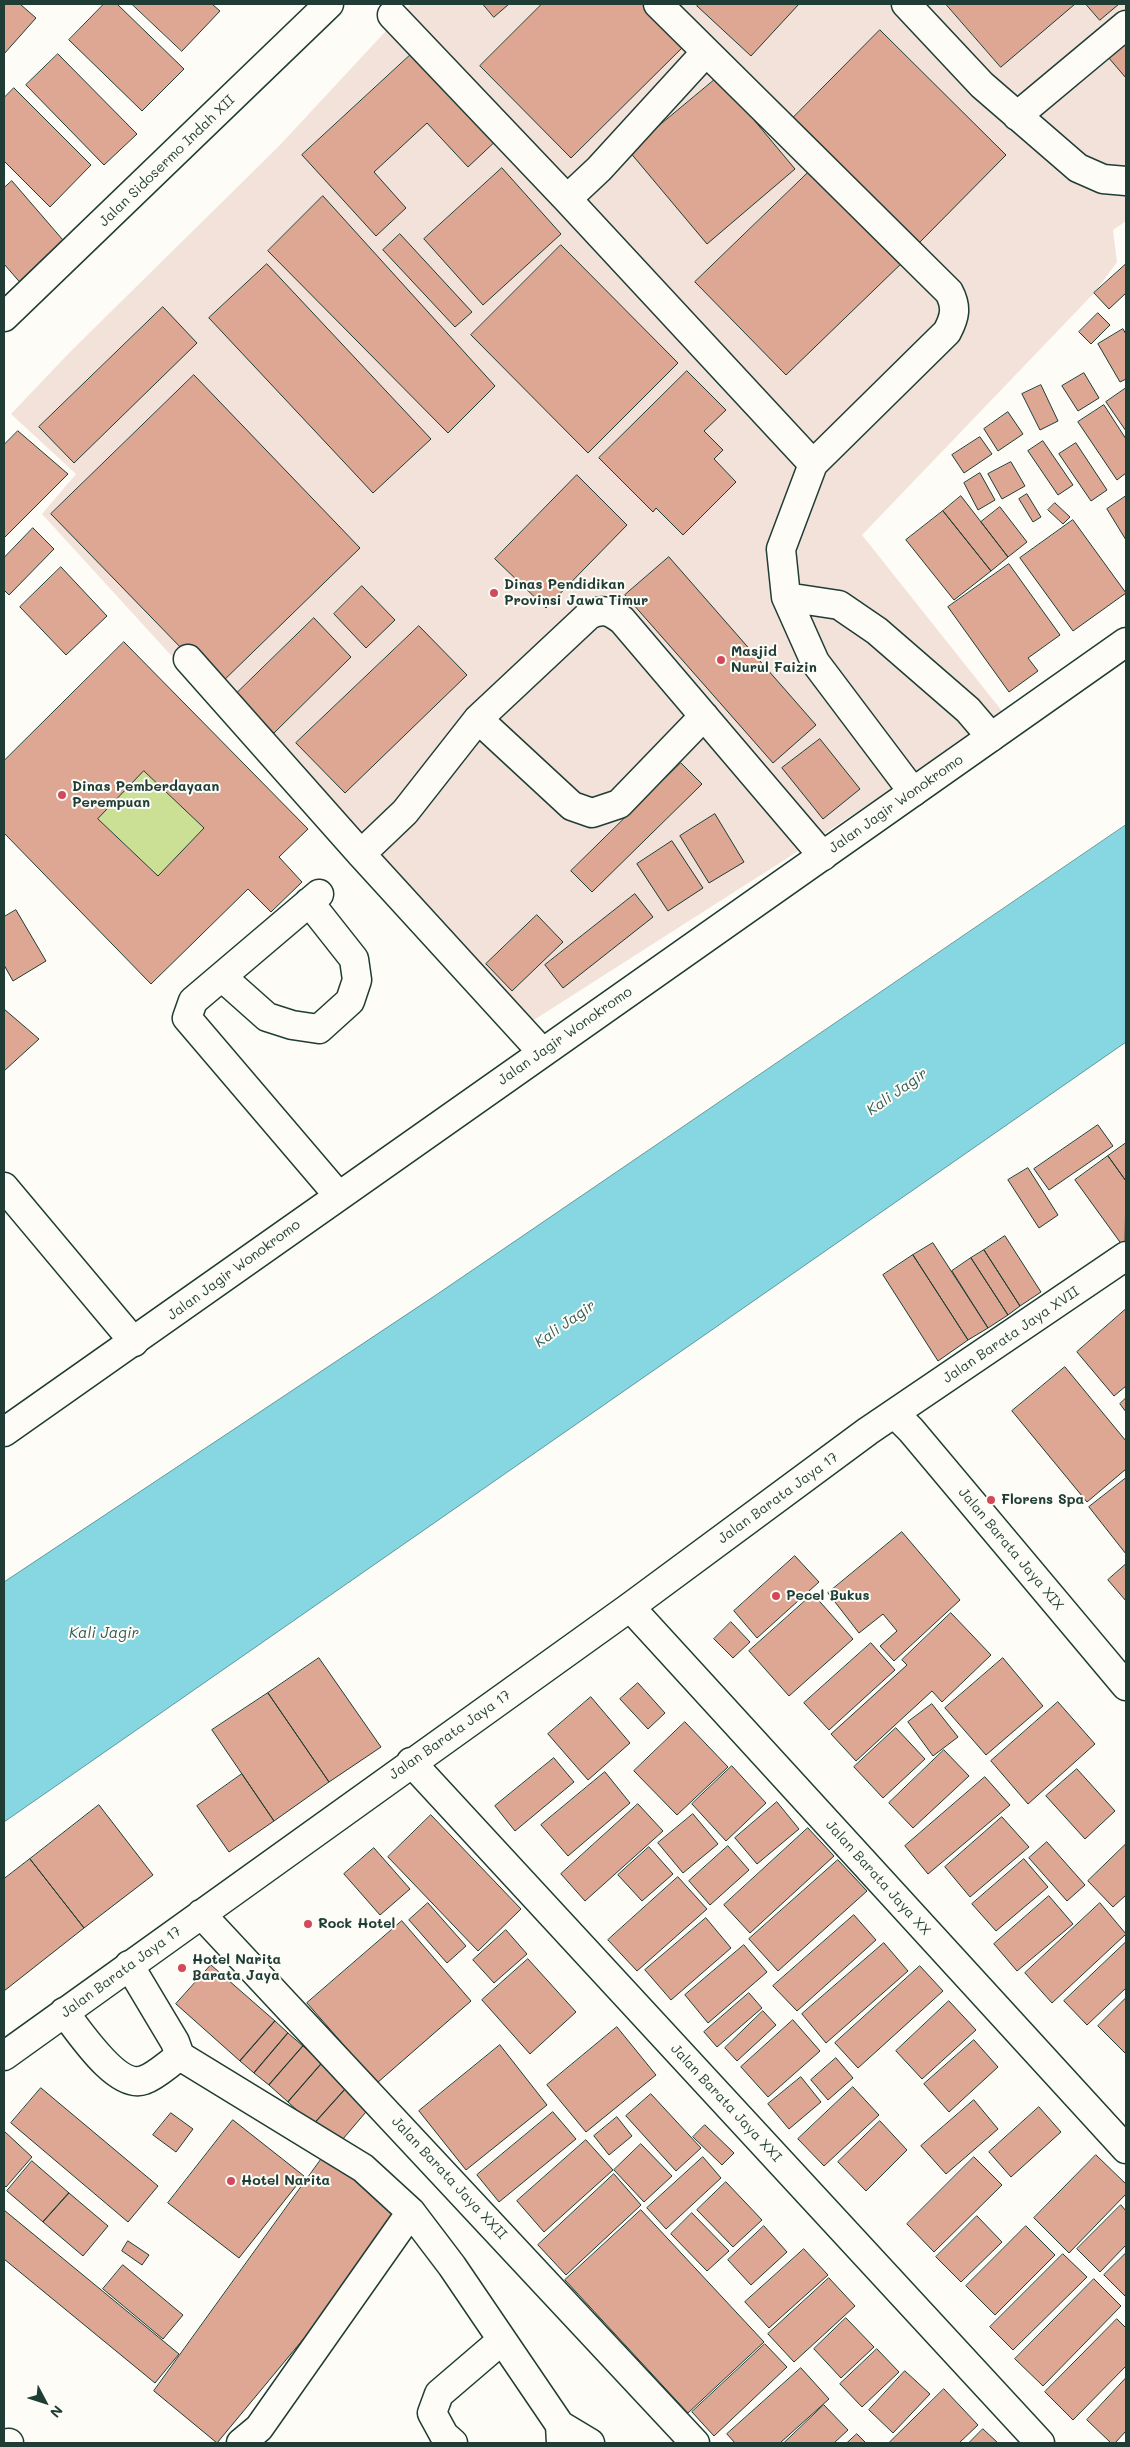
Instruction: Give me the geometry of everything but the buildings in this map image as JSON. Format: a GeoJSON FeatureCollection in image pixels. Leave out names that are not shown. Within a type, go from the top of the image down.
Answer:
{"type":"FeatureCollection","features":[{"type":"Feature","properties":{"kind":"street","name":"Jalan Sidosermo Indah XII"},"geometry":{"type":"LineString","coordinates":[[4,316],[328,4]]}},
{"type":"Feature","properties":{"kind":"street"},"geometry":{"type":"LineString","coordinates":[[658,4],[949,292],[954,301],[955,312],[948,332],[813,464],[781,549],[786,597],[815,662],[913,792]]}},
{"type":"Feature","properties":{"kind":"street"},"geometry":{"type":"LineString","coordinates":[[906,4],[982,85],[1084,171],[1103,179],[1126,180]]}},
{"type":"Feature","properties":{"kind":"street"},"geometry":{"type":"LineString","coordinates":[[392,15],[567,199],[813,464]]}},
{"type":"Feature","properties":{"kind":"street"},"geometry":{"type":"LineString","coordinates":[[1017,116],[1126,25]]}},
{"type":"Feature","properties":{"kind":"street"},"geometry":{"type":"LineString","coordinates":[[567,199],[599,169],[706,52]]}},
{"type":"Feature","properties":{"kind":"street"},"geometry":{"type":"LineString","coordinates":[[786,597],[838,605],[877,631],[968,710],[991,737]]}},
{"type":"Feature","properties":{"kind":"street"},"geometry":{"type":"LineString","coordinates":[[361,854],[405,812],[478,719],[589,615],[597,611],[606,611],[622,620],[823,856]]}},
{"type":"Feature","properties":{"kind":"street","name":"Jalan Jagir Wonokromo"},"geometry":{"type":"LineString","coordinates":[[4,1432],[1126,642]]}},
{"type":"Feature","properties":{"kind":"street"},"geometry":{"type":"LineString","coordinates":[[188,660],[361,854],[542,1052]]}},
{"type":"Feature","properties":{"kind":"street"},"geometry":{"type":"LineString","coordinates":[[478,719],[572,806],[592,813],[619,804],[704,716]]}},
{"type":"Feature","properties":{"kind":"street"},"geometry":{"type":"LineString","coordinates":[[222,976],[267,1017],[292,1025],[319,1029],[350,1001],[357,980],[354,958],[314,898],[222,976],[193,1001],[187,1018],[338,1195]]}},
{"type":"Feature","properties":{"kind":"street"},"geometry":{"type":"LineString","coordinates":[[4,1187],[134,1342]]}},
{"type":"Feature","properties":{"kind":"street","name":"Jalan Barata Jaya XVII"},"geometry":{"type":"LineString","coordinates":[[895,1414],[1126,1256]]}},
{"type":"Feature","properties":{"kind":"street","name":"Jalan Barata Jaya 17"},"geometry":{"type":"LineString","coordinates":[[4,2056],[411,1762],[630,1607],[868,1431],[895,1414]]}},
{"type":"Feature","properties":{"kind":"street","name":"Jalan Barata Jaya XIX"},"geometry":{"type":"LineString","coordinates":[[895,1414],[911,1430],[1126,1686]]}},
{"type":"Feature","properties":{"kind":"street","name":"Jalan Barata Jaya XX"},"geometry":{"type":"LineString","coordinates":[[630,1607],[1126,2148]]}},
{"type":"Feature","properties":{"kind":"street","name":"Jalan Barata Jaya XXI"},"geometry":{"type":"LineString","coordinates":[[411,1762],[1040,2443]]}},
{"type":"Feature","properties":{"kind":"street","name":"Jalan Barata Jaya XXII"},"geometry":{"type":"LineString","coordinates":[[201,1914],[695,2443]]}},
{"type":"Feature","properties":{"kind":"street"},"geometry":{"type":"LineString","coordinates":[[128,1966],[175,2042],[180,2056],[362,2168],[411,2212],[452,2266],[502,2340],[560,2434],[590,2443]]}},
{"type":"Feature","properties":{"kind":"street"},"geometry":{"type":"LineString","coordinates":[[64,2012],[98,2056],[127,2080],[144,2081],[180,2056]]}},
{"type":"Feature","properties":{"kind":"street"},"geometry":{"type":"LineString","coordinates":[[241,2443],[258,2428],[411,2212]]}},
{"type":"Feature","properties":{"kind":"street"},"geometry":{"type":"LineString","coordinates":[[453,2443],[444,2436],[432,2413],[439,2394],[502,2340]]}},
{"type":"Feature","properties":{"kind":"shaded area"},"geometry":{"type":"Polygon","coordinates":[[[411,4],[1126,4],[1126,221],[1113,230],[1117,262],[1095,292],[862,535],[1002,711],[893,788],[789,857],[515,1032],[42,514],[76,474],[11,414],[70,352],[279,146],[411,4]]]}},
{"type":"Feature","properties":{"kind":"green space"},"geometry":{"type":"Polygon","coordinates":[[[144,771],[204,828],[158,876],[98,819],[144,771]]]}},
{"type":"Feature","properties":{"kind":"water","name":"Kali Jagir"},"geometry":{"type":"Polygon","coordinates":[[[1126,825],[1126,1042],[4,1822],[4,1582],[436,1295],[1126,825]]]}},
{"type":"Feature","properties":{"kind":"place","name":"Dinas Pendidikan Provinsi Jawa Timur"},"geometry":{"type":"Point","coordinates":[494,593]}},
{"type":"Feature","properties":{"kind":"place","name":"Masjid Nurul Faizin"},"geometry":{"type":"Point","coordinates":[721,660]}},
{"type":"Feature","properties":{"kind":"place","name":"Dinas Pemberdayaan Perempuan"},"geometry":{"type":"Point","coordinates":[62,795]}},
{"type":"Feature","properties":{"kind":"place","name":"Florens Spa"},"geometry":{"type":"Point","coordinates":[991,1500]}},
{"type":"Feature","properties":{"kind":"place","name":"Pecel Bukus"},"geometry":{"type":"Point","coordinates":[776,1596]}},
{"type":"Feature","properties":{"kind":"place","name":"Rock Hotel"},"geometry":{"type":"Point","coordinates":[308,1924]}},
{"type":"Feature","properties":{"kind":"place","name":"Hotel Narita Barata Jaya"},"geometry":{"type":"Point","coordinates":[182,1968]}},
{"type":"Feature","properties":{"kind":"place","name":"Hotel Narita"},"geometry":{"type":"Point","coordinates":[231,2181]}}]}
